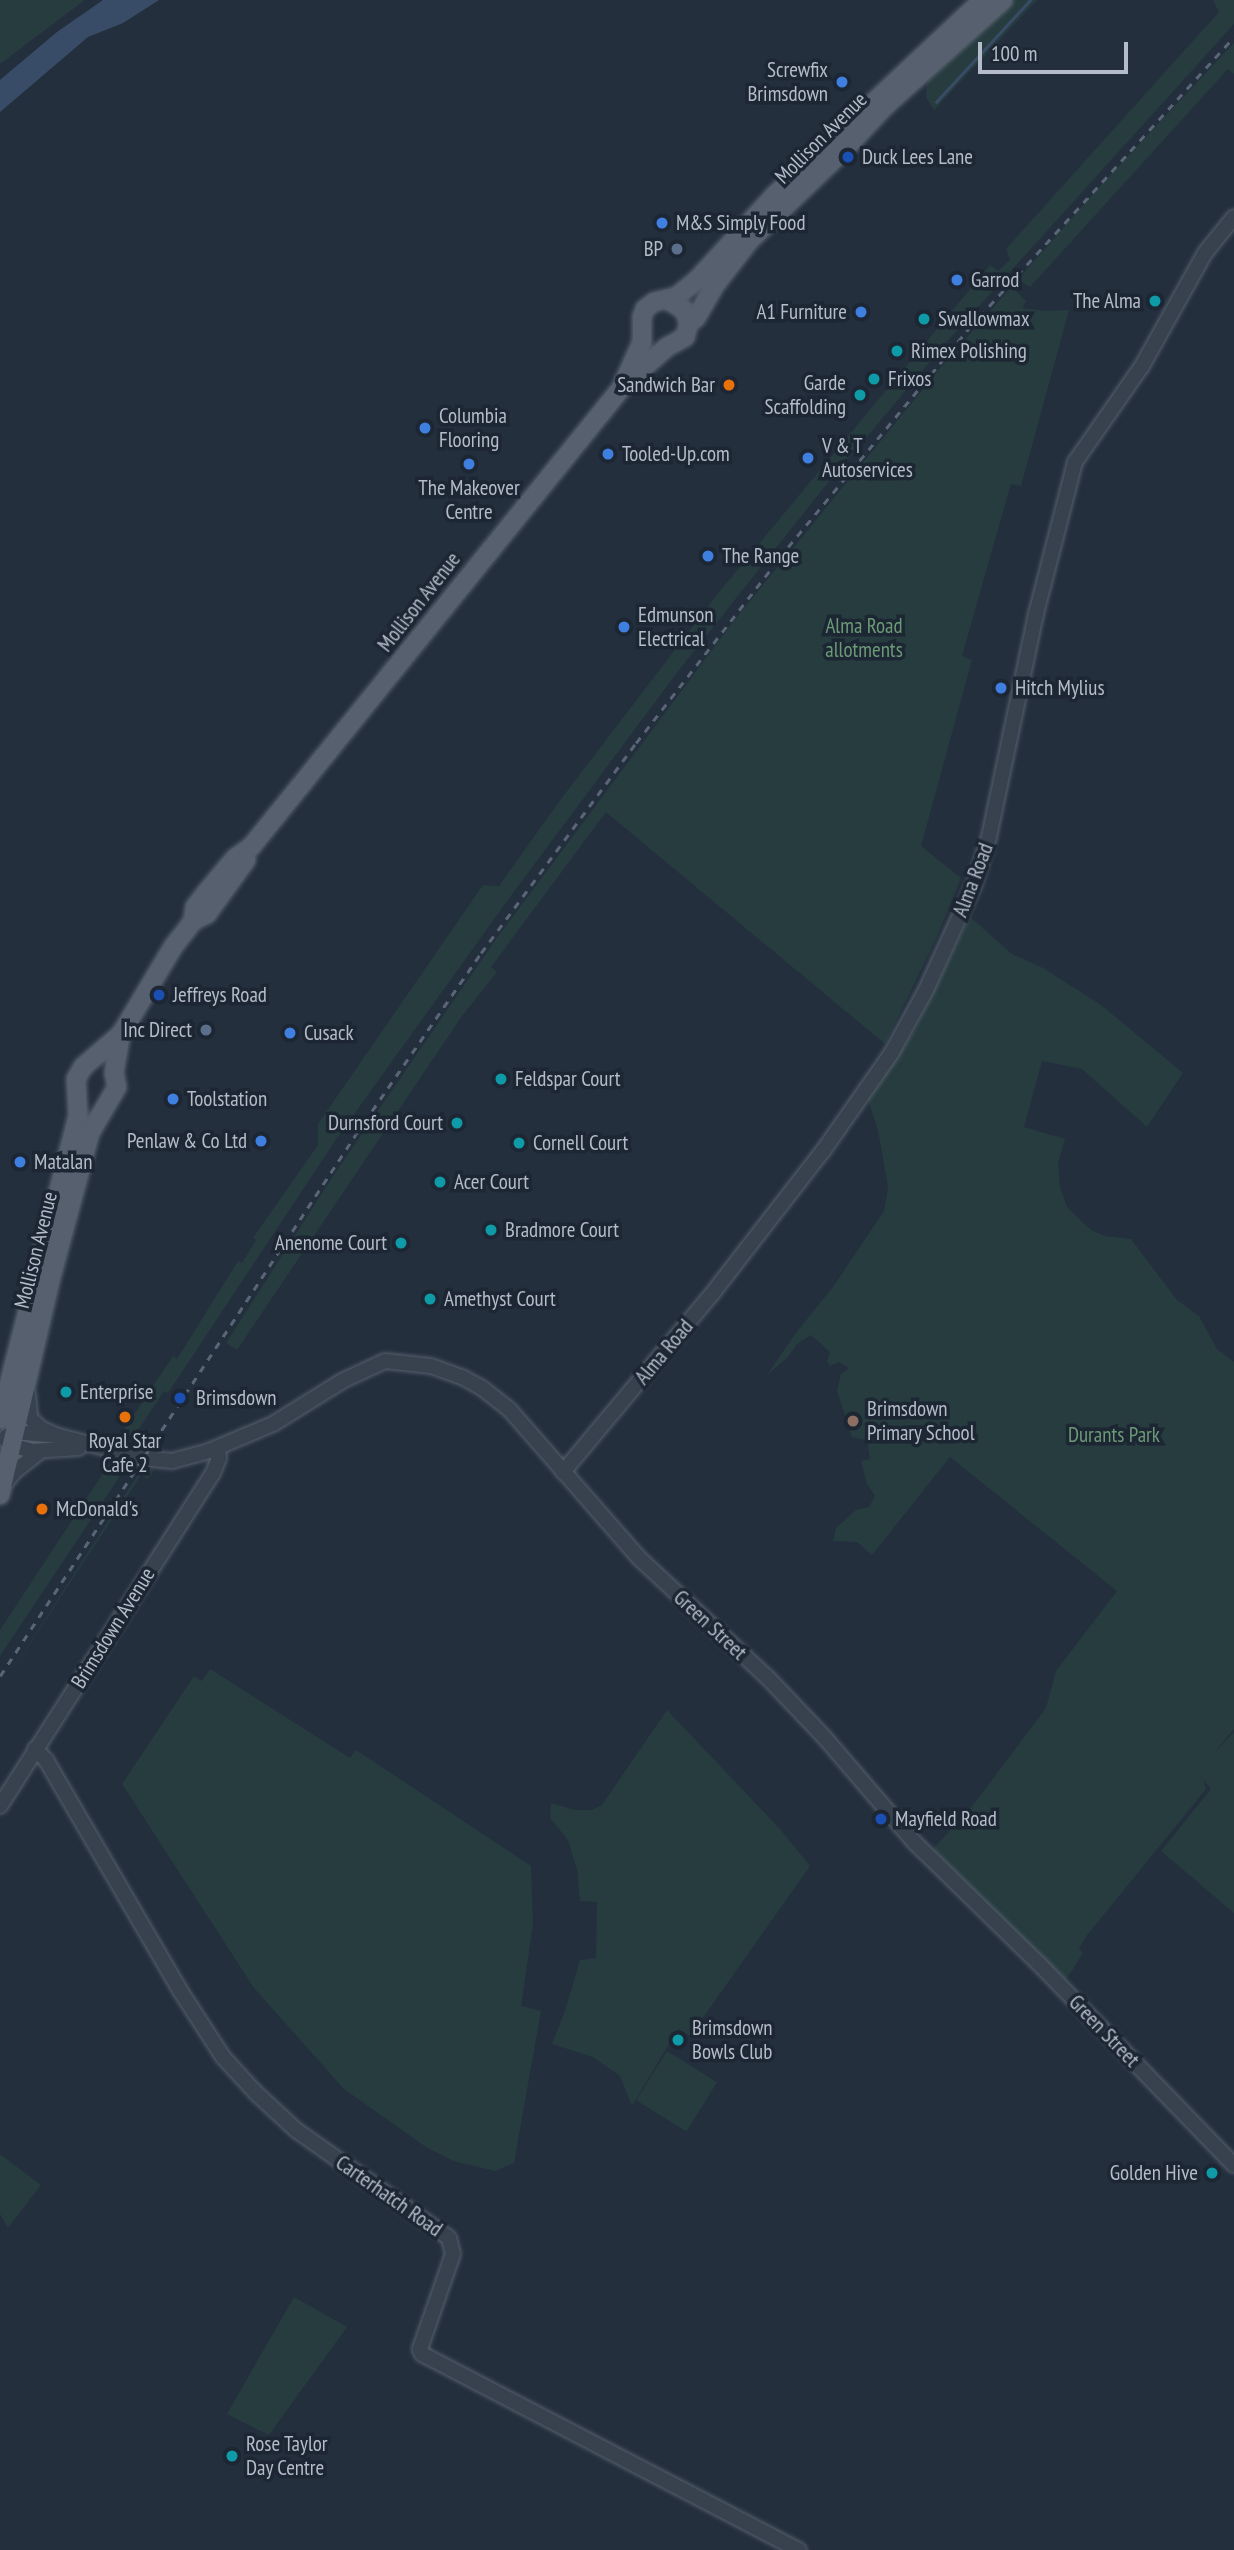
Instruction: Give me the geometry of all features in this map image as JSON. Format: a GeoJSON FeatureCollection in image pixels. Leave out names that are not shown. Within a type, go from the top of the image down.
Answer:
{"type":"FeatureCollection","features":[{"type":"Feature","properties":{"kind":"main road","name":"Mollison Avenue"},"geometry":{"type":"LineString","coordinates":[[622,386],[642,342],[641,326],[645,309],[652,303],[668,300],[697,280],[774,196],[983,0]]}},
{"type":"Feature","properties":{"kind":"main road","name":"Mollison Avenue"},"geometry":{"type":"LineString","coordinates":[[0,1419],[78,1115],[78,1073],[121,1034],[159,968],[192,922],[195,907],[235,858],[251,847],[622,386],[667,346],[685,337],[689,323],[696,318],[715,285],[749,241],[843,152],[885,106],[1003,0]]}},
{"type":"Feature","properties":{"kind":"main road"},"geometry":{"type":"LineString","coordinates":[[668,300],[684,310],[689,323]]}},
{"type":"Feature","properties":{"kind":"main road"},"geometry":{"type":"LineString","coordinates":[[641,326],[650,342],[667,346]]}},
{"type":"Feature","properties":{"kind":"main road","name":"Mollison Avenue"},"geometry":{"type":"LineString","coordinates":[[1,1491],[6,1442],[26,1382],[90,1133],[117,1087],[114,1073],[121,1034]]}},
{"type":"Feature","properties":{"kind":"main road"},"geometry":{"type":"LineString","coordinates":[[89,1064],[103,1064],[114,1073]]}},
{"type":"Feature","properties":{"kind":"main road"},"geometry":{"type":"LineString","coordinates":[[78,1093],[93,1104],[107,1101]]}},
{"type":"Feature","properties":{"kind":"street","name":"Alma Road"},"geometry":{"type":"LineString","coordinates":[[563,1472],[715,1290],[823,1151],[891,1054],[926,990],[974,885],[989,837],[1036,614],[1075,461],[1142,366],[1205,253],[1234,217]]}},
{"type":"Feature","properties":{"kind":"street","name":"Green Street"},"geometry":{"type":"LineString","coordinates":[[6,1442],[59,1436],[165,1462],[218,1448],[274,1424],[342,1381],[385,1361],[444,1370],[482,1388],[509,1409],[633,1552],[767,1677],[825,1738],[914,1842],[1041,1966],[1234,2165]]}},
{"type":"Feature","properties":{"kind":"street"},"geometry":{"type":"LineString","coordinates":[[26,1382],[30,1418],[42,1429],[59,1436]]}},
{"type":"Feature","properties":{"kind":"street","name":"Green Street"},"geometry":{"type":"LineString","coordinates":[[6,1442],[41,1451],[59,1447],[77,1448],[88,1444]]}},
{"type":"Feature","properties":{"kind":"street","name":"Brimsdown Avenue"},"geometry":{"type":"LineString","coordinates":[[0,1806],[213,1473],[219,1458],[218,1448]]}},
{"type":"Feature","properties":{"kind":"street"},"geometry":{"type":"LineString","coordinates":[[1,1491],[14,1472],[41,1451]]}},
{"type":"Feature","properties":{"kind":"street","name":"Carterhatch Road"},"geometry":{"type":"LineString","coordinates":[[35,1749],[46,1760],[186,2002],[223,2057],[256,2093],[296,2130],[449,2238],[453,2254],[420,2349],[422,2354],[799,2550]]}},
{"type":"Feature","properties":{"kind":"green space"},"geometry":{"type":"Polygon","coordinates":[[[0,0],[85,0],[0,64],[0,0]]]}},
{"type":"Feature","properties":{"kind":"green space"},"geometry":{"type":"Polygon","coordinates":[[[1015,0],[1037,0],[934,110],[926,97],[927,81],[1015,0]]]}},
{"type":"Feature","properties":{"kind":"green space"},"geometry":{"type":"Polygon","coordinates":[[[1213,0],[1234,0],[1234,24],[943,346],[818,495],[676,674],[510,897],[337,1138],[168,1393],[164,1391],[135,1435],[126,1435],[125,1428],[173,1356],[177,1359],[238,1261],[242,1263],[256,1240],[253,1238],[318,1145],[318,1124],[483,885],[499,886],[558,803],[719,592],[990,265],[998,271],[1010,260],[1006,249],[1219,12],[1213,0]]]}},
{"type":"Feature","properties":{"kind":"green space","name":"Alma Road allotments"},"geometry":{"type":"Polygon","coordinates":[[[1234,43],[1234,74],[1228,69],[1030,287],[1022,282],[1015,290],[1026,301],[1022,308],[1069,310],[1021,486],[1011,484],[962,656],[972,660],[921,846],[961,878],[936,939],[885,1044],[606,812],[491,967],[497,972],[462,1016],[237,1350],[226,1343],[333,1176],[496,939],[736,618],[946,361],[1102,184],[1234,43]]]}},
{"type":"Feature","properties":{"kind":"green space","name":"Durants Park"},"geometry":{"type":"Polygon","coordinates":[[[970,917],[1012,954],[1043,968],[1101,1005],[1183,1073],[1147,1127],[1082,1069],[1042,1061],[1024,1127],[1065,1139],[1058,1163],[1060,1187],[1067,1207],[1091,1230],[1105,1236],[1131,1239],[1177,1300],[1199,1316],[1217,1349],[1234,1362],[1234,1729],[1213,1754],[1234,1732],[1234,1913],[1161,1851],[1211,1789],[1203,1780],[1206,1789],[1088,1934],[1079,1948],[1083,1953],[1066,1980],[933,1849],[974,1804],[1046,1708],[1056,1671],[1117,1591],[950,1457],[872,1555],[857,1542],[833,1541],[836,1528],[856,1510],[869,1507],[875,1496],[867,1484],[861,1461],[870,1459],[867,1440],[852,1437],[837,1391],[841,1374],[849,1368],[839,1362],[830,1366],[827,1361],[830,1352],[811,1335],[797,1344],[788,1357],[767,1375],[795,1334],[833,1287],[884,1211],[888,1187],[878,1130],[868,1100],[916,1028],[970,917]]]}},
{"type":"Feature","properties":{"kind":"green space"},"geometry":{"type":"Polygon","coordinates":[[[109,1464],[128,1464],[0,1656],[0,1630],[109,1464]]]}},
{"type":"Feature","properties":{"kind":"green space"},"geometry":{"type":"Polygon","coordinates":[[[143,1467],[154,1470],[148,1479],[141,1475],[0,1689],[143,1467]]]}},
{"type":"Feature","properties":{"kind":"green space"},"geometry":{"type":"Polygon","coordinates":[[[210,1669],[350,1758],[356,1750],[531,1866],[533,1924],[521,2006],[541,2011],[514,2163],[495,2171],[453,2161],[426,2147],[344,2089],[254,1988],[122,1784],[194,1676],[202,1681],[210,1669]]]}},
{"type":"Feature","properties":{"kind":"green space"},"geometry":{"type":"Polygon","coordinates":[[[667,1710],[780,1829],[810,1866],[690,2036],[678,2029],[632,2106],[620,2076],[593,2057],[552,2044],[580,1960],[596,1958],[597,1902],[580,1901],[577,1870],[568,1840],[550,1818],[551,1803],[575,1810],[592,1810],[602,1805],[667,1710]]]}},
{"type":"Feature","properties":{"kind":"green space"},"geometry":{"type":"Polygon","coordinates":[[[667,2051],[717,2082],[686,2131],[636,2100],[667,2051]]]}},
{"type":"Feature","properties":{"kind":"green space"},"geometry":{"type":"Polygon","coordinates":[[[0,2154],[41,2185],[8,2228],[0,2214],[0,2154]]]}},
{"type":"Feature","properties":{"kind":"green space"},"geometry":{"type":"Polygon","coordinates":[[[294,2297],[347,2327],[269,2435],[227,2414],[294,2297]]]}},
{"type":"Feature","properties":{"kind":"water"},"geometry":{"type":"Polygon","coordinates":[[[103,0],[159,0],[123,23],[88,37],[0,112],[0,80],[57,32],[103,0]]]}},
{"type":"Feature","properties":{"kind":"waterway"},"geometry":{"type":"LineString","coordinates":[[936,102],[1030,0]]}},
{"type":"Feature","properties":{"kind":"railway"},"geometry":{"type":"LineString","coordinates":[[0,1676],[356,1134],[481,953],[636,743],[788,547],[970,327],[1234,37]]}},
{"type":"Feature","properties":{"kind":"place","name":"Screwfix Brimsdown"},"geometry":{"type":"Point","coordinates":[842,82]}},
{"type":"Feature","properties":{"kind":"place","name":"Duck Lees Lane"},"geometry":{"type":"Point","coordinates":[848,157]}},
{"type":"Feature","properties":{"kind":"place","name":"M&S Simply Food"},"geometry":{"type":"Point","coordinates":[662,223]}},
{"type":"Feature","properties":{"kind":"place","name":"BP"},"geometry":{"type":"Point","coordinates":[677,249]}},
{"type":"Feature","properties":{"kind":"place","name":"Garrod"},"geometry":{"type":"Point","coordinates":[957,280]}},
{"type":"Feature","properties":{"kind":"place","name":"The Alma"},"geometry":{"type":"Point","coordinates":[1155,301]}},
{"type":"Feature","properties":{"kind":"place","name":"A1 Furniture"},"geometry":{"type":"Point","coordinates":[861,312]}},
{"type":"Feature","properties":{"kind":"place","name":"Swallowmax"},"geometry":{"type":"Point","coordinates":[924,319]}},
{"type":"Feature","properties":{"kind":"place","name":"Rimex Polishing"},"geometry":{"type":"Point","coordinates":[897,351]}},
{"type":"Feature","properties":{"kind":"place","name":"Frixos"},"geometry":{"type":"Point","coordinates":[874,379]}},
{"type":"Feature","properties":{"kind":"place","name":"Sandwich Bar"},"geometry":{"type":"Point","coordinates":[729,385]}},
{"type":"Feature","properties":{"kind":"place","name":"Garde Scaffolding"},"geometry":{"type":"Point","coordinates":[860,395]}},
{"type":"Feature","properties":{"kind":"place","name":"Columbia Flooring"},"geometry":{"type":"Point","coordinates":[425,428]}},
{"type":"Feature","properties":{"kind":"place","name":"Tooled-Up.com"},"geometry":{"type":"Point","coordinates":[608,454]}},
{"type":"Feature","properties":{"kind":"place","name":"V & T Autoservices"},"geometry":{"type":"Point","coordinates":[808,458]}},
{"type":"Feature","properties":{"kind":"place","name":"The Makeover Centre"},"geometry":{"type":"Point","coordinates":[469,464]}},
{"type":"Feature","properties":{"kind":"place","name":"The Range"},"geometry":{"type":"Point","coordinates":[708,556]}},
{"type":"Feature","properties":{"kind":"place","name":"Edmunson Electrical"},"geometry":{"type":"Point","coordinates":[624,627]}},
{"type":"Feature","properties":{"kind":"place","name":"Hitch Mylius"},"geometry":{"type":"Point","coordinates":[1001,688]}},
{"type":"Feature","properties":{"kind":"place","name":"Jeffreys Road"},"geometry":{"type":"Point","coordinates":[159,995]}},
{"type":"Feature","properties":{"kind":"place","name":"Inc Direct"},"geometry":{"type":"Point","coordinates":[206,1030]}},
{"type":"Feature","properties":{"kind":"place","name":"Cusack"},"geometry":{"type":"Point","coordinates":[290,1033]}},
{"type":"Feature","properties":{"kind":"place","name":"Feldspar Court"},"geometry":{"type":"Point","coordinates":[501,1079]}},
{"type":"Feature","properties":{"kind":"place","name":"Toolstation"},"geometry":{"type":"Point","coordinates":[173,1099]}},
{"type":"Feature","properties":{"kind":"place","name":"Durnsford Court"},"geometry":{"type":"Point","coordinates":[457,1123]}},
{"type":"Feature","properties":{"kind":"place","name":"Penlaw & Co Ltd"},"geometry":{"type":"Point","coordinates":[261,1141]}},
{"type":"Feature","properties":{"kind":"place","name":"Cornell Court"},"geometry":{"type":"Point","coordinates":[519,1143]}},
{"type":"Feature","properties":{"kind":"place","name":"Matalan"},"geometry":{"type":"Point","coordinates":[20,1162]}},
{"type":"Feature","properties":{"kind":"place","name":"Acer Court"},"geometry":{"type":"Point","coordinates":[440,1182]}},
{"type":"Feature","properties":{"kind":"place","name":"Bradmore Court"},"geometry":{"type":"Point","coordinates":[491,1230]}},
{"type":"Feature","properties":{"kind":"place","name":"Anenome Court"},"geometry":{"type":"Point","coordinates":[401,1243]}},
{"type":"Feature","properties":{"kind":"place","name":"Amethyst Court"},"geometry":{"type":"Point","coordinates":[430,1299]}},
{"type":"Feature","properties":{"kind":"place","name":"Enterprise"},"geometry":{"type":"Point","coordinates":[66,1392]}},
{"type":"Feature","properties":{"kind":"place","name":"Brimsdown"},"geometry":{"type":"Point","coordinates":[180,1398]}},
{"type":"Feature","properties":{"kind":"place","name":"Royal Star Cafe 2"},"geometry":{"type":"Point","coordinates":[125,1417]}},
{"type":"Feature","properties":{"kind":"place","name":"Brimsdown Primary School"},"geometry":{"type":"Point","coordinates":[853,1421]}},
{"type":"Feature","properties":{"kind":"place","name":"McDonald's"},"geometry":{"type":"Point","coordinates":[42,1509]}},
{"type":"Feature","properties":{"kind":"place","name":"Mayfield Road"},"geometry":{"type":"Point","coordinates":[881,1819]}},
{"type":"Feature","properties":{"kind":"place","name":"Brimsdown Bowls Club"},"geometry":{"type":"Point","coordinates":[678,2040]}},
{"type":"Feature","properties":{"kind":"place","name":"Golden Hive"},"geometry":{"type":"Point","coordinates":[1212,2173]}},
{"type":"Feature","properties":{"kind":"place","name":"Rose Taylor Day Centre"},"geometry":{"type":"Point","coordinates":[232,2456]}}]}
